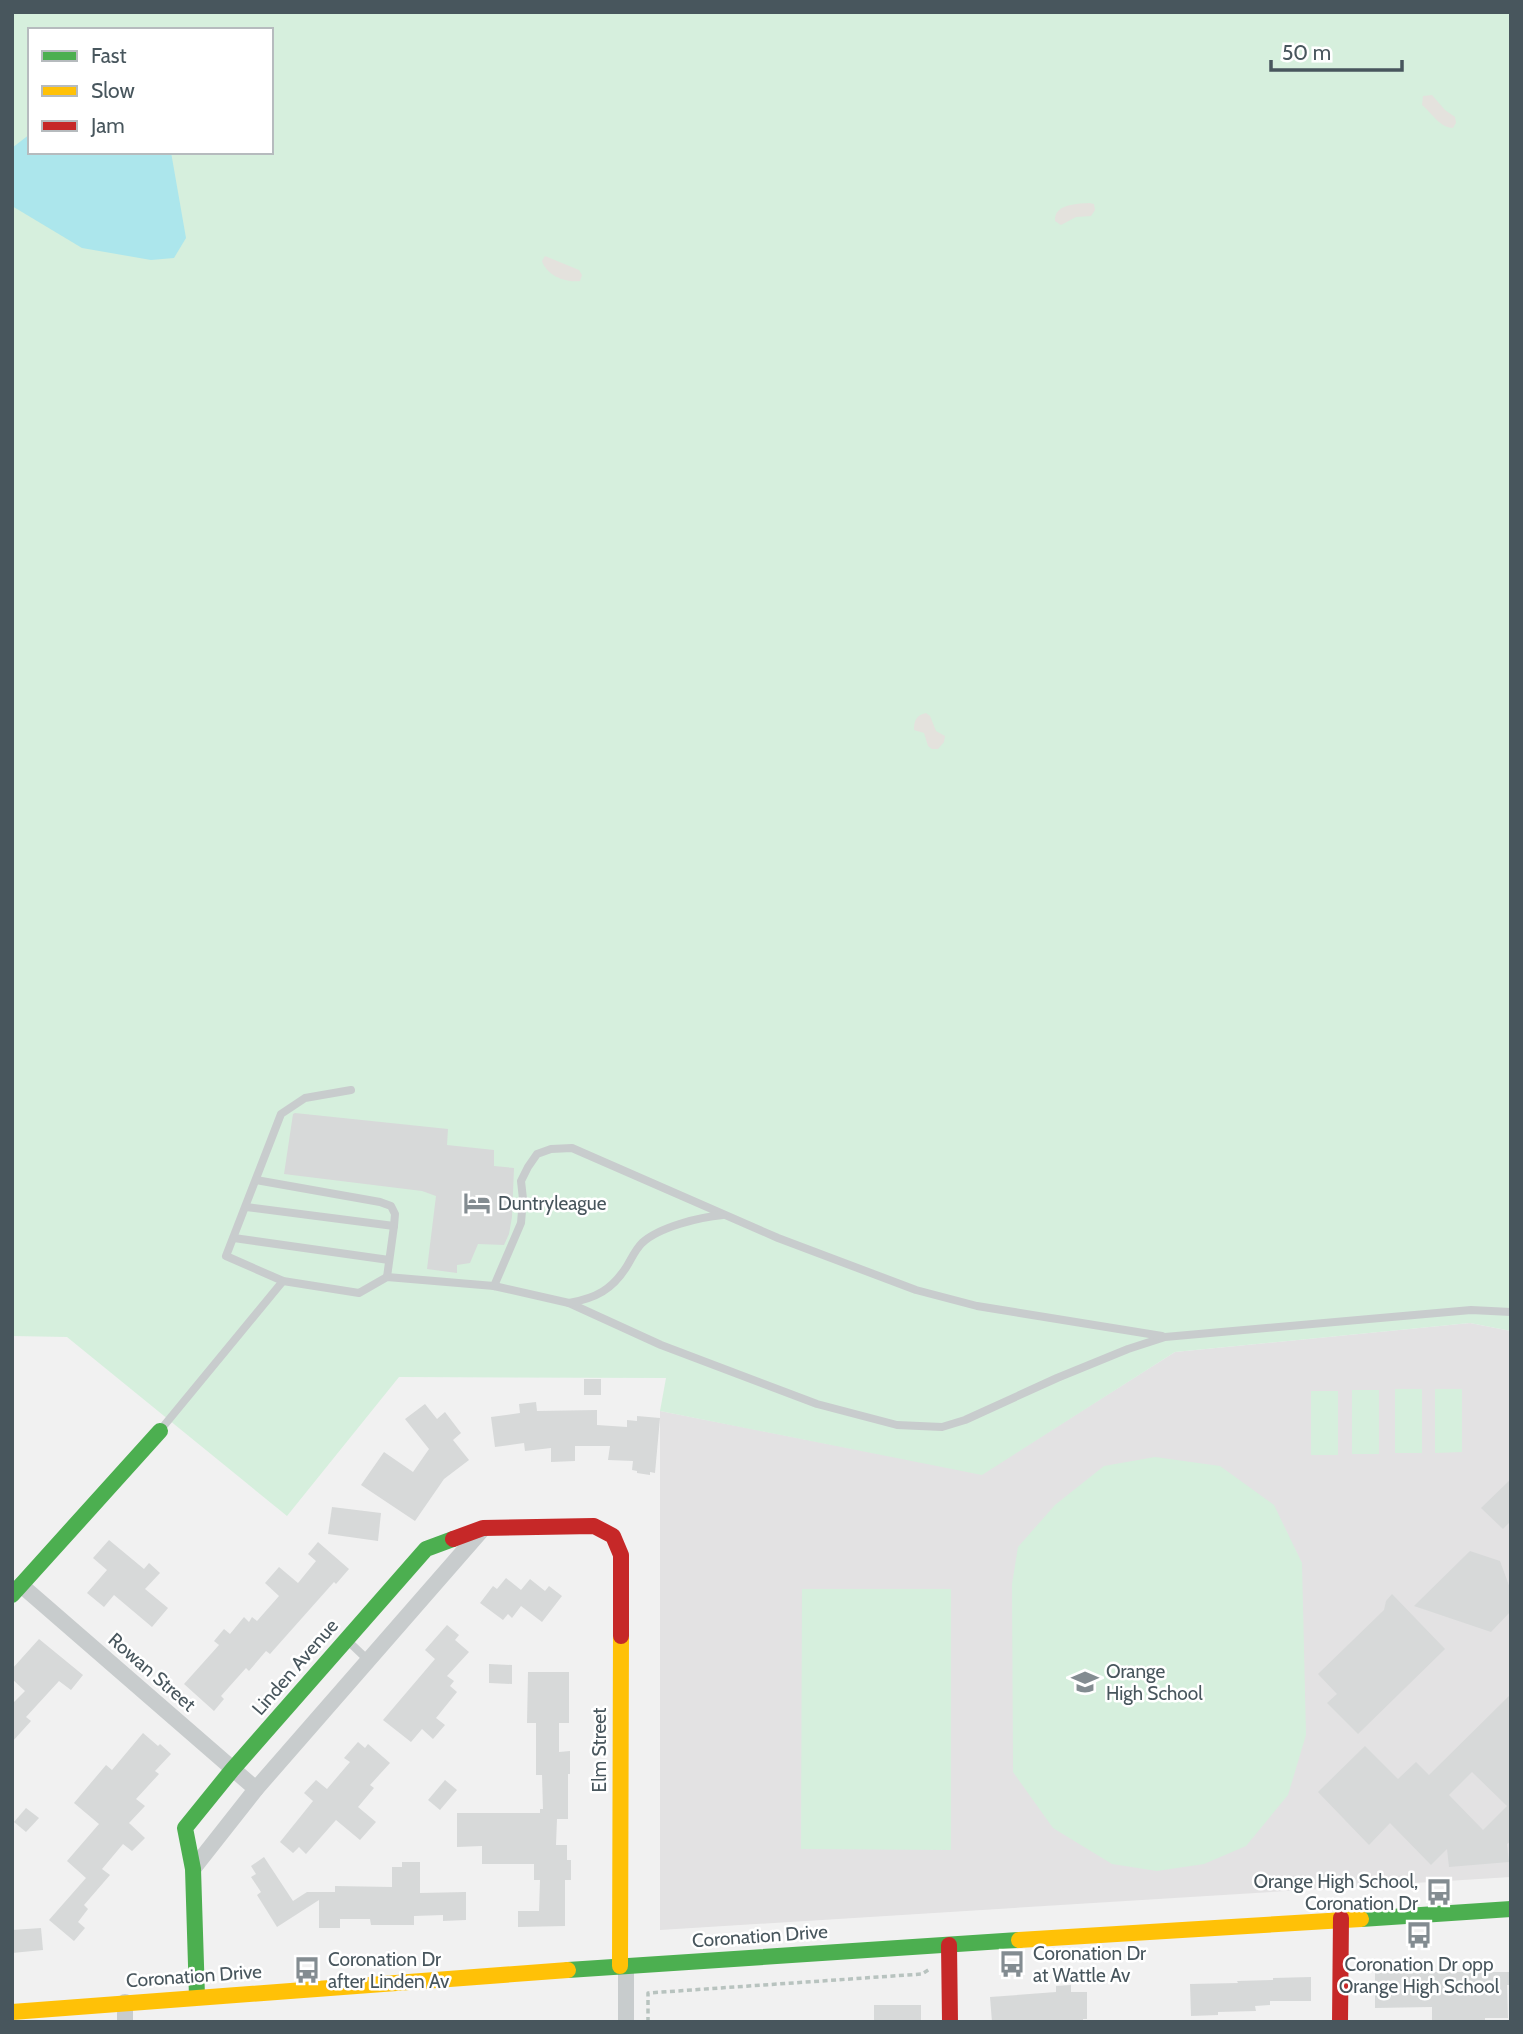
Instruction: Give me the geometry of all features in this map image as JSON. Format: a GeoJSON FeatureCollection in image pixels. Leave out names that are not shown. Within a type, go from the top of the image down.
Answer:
{"type":"FeatureCollection","features":[{"type":"Feature","properties":{"kind":"street","name":"Rowan Street"},"geometry":{"type":"LineString","coordinates":[[160,1431],[17,1590],[256,1789]]}},
{"type":"Feature","properties":{"kind":"street","name":"Linden Avenue"},"geometry":{"type":"LineString","coordinates":[[197,1997],[193,1869],[185,1828],[232,1770],[426,1549],[483,1528],[594,1526],[613,1536]]}},
{"type":"Feature","properties":{"kind":"street"},"geometry":{"type":"LineString","coordinates":[[193,1869],[256,1789],[483,1528]]}},
{"type":"Feature","properties":{"kind":"street","name":"Elm Street"},"geometry":{"type":"LineString","coordinates":[[613,1536],[621,1555],[623,1966]]}},
{"type":"Feature","properties":{"kind":"street","name":"Coronation Drive"},"geometry":{"type":"LineString","coordinates":[[12,2012],[623,1966],[1511,1909]]}},
{"type":"Feature","properties":{"kind":"street"},"geometry":{"type":"LineString","coordinates":[[1340,2022],[1341,1919]]}},
{"type":"Feature","properties":{"kind":"street"},"geometry":{"type":"LineString","coordinates":[[949,1945],[950,2022]]}},
{"type":"Feature","properties":{"kind":"street"},"geometry":{"type":"LineString","coordinates":[[623,1966],[626,2022]]}},
{"type":"Feature","properties":{"kind":"street"},"geometry":{"type":"LineString","coordinates":[[124,2002],[124,2022]]}},
{"type":"Feature","properties":{"kind":"lane"},"geometry":{"type":"LineString","coordinates":[[351,1090],[305,1098],[281,1114],[226,1256],[283,1281],[359,1293],[387,1278],[495,1286],[569,1303],[661,1345],[817,1404],[897,1426],[942,1427],[965,1420],[1057,1378],[1165,1337],[1471,1310],[1511,1312]]}},
{"type":"Feature","properties":{"kind":"lane"},"geometry":{"type":"LineString","coordinates":[[495,1286],[521,1223],[521,1181],[537,1154],[551,1149],[572,1148],[778,1238],[916,1290],[977,1306],[1165,1337]]}},
{"type":"Feature","properties":{"kind":"lane"},"geometry":{"type":"LineString","coordinates":[[256,1180],[391,1206],[395,1213],[387,1278]]}},
{"type":"Feature","properties":{"kind":"lane"},"geometry":{"type":"LineString","coordinates":[[246,1207],[394,1226]]}},
{"type":"Feature","properties":{"kind":"lane"},"geometry":{"type":"LineString","coordinates":[[569,1303],[600,1294],[626,1268],[641,1244],[652,1236],[673,1227],[724,1215]]}},
{"type":"Feature","properties":{"kind":"lane"},"geometry":{"type":"LineString","coordinates":[[234,1238],[389,1260]]}},
{"type":"Feature","properties":{"kind":"lane"},"geometry":{"type":"LineString","coordinates":[[160,1431],[283,1281]]}},
{"type":"Feature","properties":{"kind":"lane"},"geometry":{"type":"LineString","coordinates":[[346,1640],[369,1661]]}},
{"type":"Feature","properties":{"kind":"path"},"geometry":{"type":"LineString","coordinates":[[648,2022],[648,1993],[922,1974],[949,1945]]}},
{"type":"Feature","properties":{"kind":"shaded area","name":"Orange High School"},"geometry":{"type":"Polygon","coordinates":[[[1470,1323],[1511,1331],[1511,1877],[660,1930],[660,1411],[982,1474],[1175,1352],[1470,1323]]]}},
{"type":"Feature","properties":{"kind":"green space"},"geometry":{"type":"Polygon","coordinates":[[[12,12],[1511,12],[1511,1331],[1470,1323],[1175,1352],[982,1475],[660,1411],[666,1378],[399,1377],[287,1516],[67,1337],[12,1336],[12,12]]]}},
{"type":"Feature","properties":{"kind":"green space"},"geometry":{"type":"Polygon","coordinates":[[[1395,1389],[1422,1389],[1422,1453],[1395,1453],[1395,1389]]]}},
{"type":"Feature","properties":{"kind":"green space"},"geometry":{"type":"Polygon","coordinates":[[[1435,1389],[1462,1389],[1462,1452],[1435,1453],[1435,1389]]]}},
{"type":"Feature","properties":{"kind":"green space"},"geometry":{"type":"Polygon","coordinates":[[[1352,1390],[1379,1390],[1379,1454],[1352,1454],[1352,1390]]]}},
{"type":"Feature","properties":{"kind":"green space"},"geometry":{"type":"Polygon","coordinates":[[[1311,1391],[1338,1391],[1338,1455],[1311,1455],[1311,1391]]]}},
{"type":"Feature","properties":{"kind":"green space"},"geometry":{"type":"Polygon","coordinates":[[[1155,1457],[1220,1466],[1274,1505],[1302,1563],[1306,1735],[1288,1795],[1246,1846],[1204,1864],[1157,1871],[1112,1864],[1053,1828],[1013,1772],[1012,1584],[1018,1547],[1055,1505],[1104,1466],[1155,1457]]]}},
{"type":"Feature","properties":{"kind":"green space"},"geometry":{"type":"Polygon","coordinates":[[[802,1589],[951,1589],[951,1850],[801,1849],[802,1589]]]}},
{"type":"Feature","properties":{"kind":"sand"},"geometry":{"type":"Polygon","coordinates":[[[1432,95],[1455,117],[1453,128],[1440,123],[1422,105],[1423,96],[1432,95]]]}},
{"type":"Feature","properties":{"kind":"sand"},"geometry":{"type":"Polygon","coordinates":[[[1094,204],[1095,210],[1091,216],[1076,217],[1061,225],[1055,221],[1062,208],[1094,204]]]}},
{"type":"Feature","properties":{"kind":"sand"},"geometry":{"type":"Polygon","coordinates":[[[545,256],[579,270],[582,275],[580,281],[563,280],[548,271],[542,261],[545,256]]]}},
{"type":"Feature","properties":{"kind":"sand"},"geometry":{"type":"Polygon","coordinates":[[[926,713],[936,731],[945,736],[938,749],[928,746],[924,733],[914,730],[916,719],[926,713]]]}},
{"type":"Feature","properties":{"kind":"water"},"geometry":{"type":"Polygon","coordinates":[[[28,136],[28,154],[171,154],[186,238],[174,258],[151,260],[82,248],[12,206],[12,148],[28,136]]]}},
{"type":"Feature","properties":{"kind":"building"},"geometry":{"type":"Polygon","coordinates":[[[295,1113],[448,1129],[447,1145],[494,1150],[494,1166],[514,1168],[512,1217],[504,1245],[478,1244],[470,1263],[457,1265],[457,1273],[427,1269],[436,1196],[422,1191],[284,1174],[295,1113]]]}},
{"type":"Feature","properties":{"kind":"building"},"geometry":{"type":"Polygon","coordinates":[[[584,1379],[601,1379],[601,1395],[584,1395],[584,1379]]]}},
{"type":"Feature","properties":{"kind":"building"},"geometry":{"type":"Polygon","coordinates":[[[536,1402],[537,1411],[597,1410],[597,1425],[627,1427],[627,1420],[637,1421],[637,1416],[660,1418],[655,1473],[637,1473],[632,1470],[633,1461],[608,1460],[610,1446],[575,1446],[575,1461],[551,1462],[551,1448],[525,1451],[524,1443],[495,1447],[491,1417],[520,1413],[519,1404],[536,1402]]]}},
{"type":"Feature","properties":{"kind":"building"},"geometry":{"type":"Polygon","coordinates":[[[425,1404],[437,1419],[445,1412],[461,1433],[453,1440],[469,1460],[444,1479],[415,1521],[361,1485],[384,1452],[413,1472],[429,1449],[405,1419],[425,1404]]]}},
{"type":"Feature","properties":{"kind":"building"},"geometry":{"type":"Polygon","coordinates":[[[1511,1479],[1511,1521],[1503,1529],[1481,1508],[1511,1479]]]}},
{"type":"Feature","properties":{"kind":"building"},"geometry":{"type":"Polygon","coordinates":[[[332,1507],[381,1513],[378,1541],[328,1534],[332,1507]]]}},
{"type":"Feature","properties":{"kind":"building"},"geometry":{"type":"Polygon","coordinates":[[[109,1540],[144,1569],[149,1563],[160,1573],[145,1589],[168,1608],[152,1627],[114,1595],[104,1607],[87,1593],[107,1570],[93,1558],[109,1540]]]}},
{"type":"Feature","properties":{"kind":"building"},"geometry":{"type":"Polygon","coordinates":[[[318,1542],[349,1569],[336,1584],[334,1582],[270,1654],[266,1651],[249,1671],[246,1668],[221,1696],[224,1699],[214,1711],[184,1684],[219,1645],[214,1641],[224,1629],[230,1634],[244,1617],[249,1622],[252,1617],[257,1621],[279,1596],[265,1583],[279,1567],[298,1583],[316,1561],[308,1554],[318,1542]]]}},
{"type":"Feature","properties":{"kind":"building"},"geometry":{"type":"Polygon","coordinates":[[[1470,1551],[1500,1561],[1511,1591],[1511,1611],[1491,1632],[1414,1606],[1470,1551]]]}},
{"type":"Feature","properties":{"kind":"building"},"geometry":{"type":"Polygon","coordinates":[[[506,1578],[521,1590],[530,1579],[545,1591],[549,1586],[562,1596],[542,1622],[521,1606],[512,1618],[508,1614],[503,1620],[480,1603],[493,1586],[497,1589],[506,1578]]]}},
{"type":"Feature","properties":{"kind":"building"},"geometry":{"type":"Polygon","coordinates":[[[1392,1594],[1445,1649],[1358,1734],[1327,1703],[1337,1694],[1318,1674],[1384,1610],[1386,1601],[1392,1594]]]}},
{"type":"Feature","properties":{"kind":"building"},"geometry":{"type":"Polygon","coordinates":[[[447,1625],[459,1635],[455,1640],[469,1652],[447,1676],[454,1681],[450,1686],[457,1692],[436,1718],[445,1725],[433,1739],[422,1729],[411,1742],[383,1720],[435,1659],[425,1650],[447,1625]]]}},
{"type":"Feature","properties":{"kind":"building"},"geometry":{"type":"Polygon","coordinates":[[[39,1639],[83,1675],[71,1690],[59,1681],[26,1717],[31,1721],[12,1742],[12,1704],[25,1691],[12,1679],[12,1669],[39,1639]]]}},
{"type":"Feature","properties":{"kind":"building"},"geometry":{"type":"Polygon","coordinates":[[[489,1664],[512,1665],[512,1684],[489,1683],[489,1664]]]}},
{"type":"Feature","properties":{"kind":"building"},"geometry":{"type":"Polygon","coordinates":[[[528,1672],[569,1672],[569,1723],[559,1723],[559,1752],[570,1751],[568,1819],[557,1819],[556,1845],[567,1845],[567,1860],[571,1860],[571,1880],[565,1880],[565,1926],[518,1927],[518,1911],[539,1911],[540,1880],[534,1880],[534,1864],[482,1864],[482,1846],[457,1847],[457,1813],[540,1813],[540,1809],[543,1809],[542,1775],[536,1775],[536,1723],[527,1723],[528,1672]]]}},
{"type":"Feature","properties":{"kind":"building"},"geometry":{"type":"Polygon","coordinates":[[[1511,1694],[1511,1841],[1507,1844],[1509,1862],[1449,1867],[1447,1849],[1431,1865],[1390,1823],[1369,1845],[1318,1792],[1365,1746],[1398,1779],[1416,1762],[1429,1775],[1511,1694]],[[1472,1772],[1449,1795],[1483,1830],[1507,1806],[1472,1772]]]}},
{"type":"Feature","properties":{"kind":"building"},"geometry":{"type":"Polygon","coordinates":[[[143,1733],[171,1754],[155,1771],[159,1774],[136,1799],[145,1806],[129,1823],[145,1838],[132,1851],[123,1844],[102,1869],[110,1875],[84,1905],[88,1909],[78,1922],[85,1928],[74,1941],[49,1920],[86,1878],[67,1861],[99,1824],[74,1803],[106,1765],[112,1770],[143,1733]]]}},
{"type":"Feature","properties":{"kind":"building"},"geometry":{"type":"Polygon","coordinates":[[[358,1742],[365,1748],[368,1744],[390,1763],[370,1785],[374,1788],[358,1807],[376,1822],[360,1840],[336,1820],[306,1854],[299,1847],[293,1853],[280,1842],[313,1801],[304,1793],[316,1780],[327,1789],[350,1762],[344,1758],[358,1742]]]}},
{"type":"Feature","properties":{"kind":"building"},"geometry":{"type":"Polygon","coordinates":[[[445,1780],[457,1790],[440,1810],[428,1800],[445,1780]]]}},
{"type":"Feature","properties":{"kind":"building"},"geometry":{"type":"Polygon","coordinates":[[[26,1808],[39,1818],[26,1832],[14,1822],[26,1808]]]}},
{"type":"Feature","properties":{"kind":"building"},"geometry":{"type":"Polygon","coordinates":[[[264,1857],[293,1901],[307,1892],[335,1892],[335,1886],[392,1887],[392,1867],[402,1867],[402,1862],[420,1862],[420,1893],[466,1892],[466,1920],[443,1921],[443,1915],[414,1916],[414,1925],[371,1925],[370,1919],[340,1919],[340,1928],[319,1928],[319,1900],[277,1927],[257,1895],[261,1892],[251,1877],[256,1874],[251,1866],[264,1857]]]}},
{"type":"Feature","properties":{"kind":"building"},"geometry":{"type":"Polygon","coordinates":[[[41,1928],[43,1950],[12,1953],[12,1930],[41,1928]]]}},
{"type":"Feature","properties":{"kind":"building"},"geometry":{"type":"Polygon","coordinates":[[[1375,1971],[1511,1972],[1511,1985],[1507,1985],[1508,2018],[1485,2018],[1485,2022],[1432,2022],[1432,2007],[1375,2008],[1375,1971]]]}},
{"type":"Feature","properties":{"kind":"building"},"geometry":{"type":"Polygon","coordinates":[[[1311,1977],[1311,2001],[1270,2001],[1270,2005],[1255,2006],[1256,2011],[1191,2016],[1190,1984],[1311,1977]]]}},
{"type":"Feature","properties":{"kind":"building"},"geometry":{"type":"Polygon","coordinates":[[[1071,1985],[1071,1992],[1087,1992],[1087,2019],[1083,2019],[1083,2022],[992,2022],[990,1997],[1056,1992],[1056,1986],[1071,1985]]]}},
{"type":"Feature","properties":{"kind":"building"},"geometry":{"type":"Polygon","coordinates":[[[874,2005],[921,2005],[921,2022],[874,2022],[874,2005]]]}},
{"type":"Feature","properties":{"kind":"traffic: fast"},"geometry":{"type":"LineString","coordinates":[[12,1595],[160,1431]]}},
{"type":"Feature","properties":{"kind":"traffic: fast"},"geometry":{"type":"LineString","coordinates":[[197,1997],[193,1869],[185,1828],[232,1770],[426,1549],[453,1539]]}},
{"type":"Feature","properties":{"kind":"traffic: fast"},"geometry":{"type":"LineString","coordinates":[[1361,1919],[1511,1909]]}},
{"type":"Feature","properties":{"kind":"traffic: fast"},"geometry":{"type":"LineString","coordinates":[[568,1970],[1019,1940]]}},
{"type":"Feature","properties":{"kind":"traffic: slow"},"geometry":{"type":"LineString","coordinates":[[620,1966],[621,1636]]}},
{"type":"Feature","properties":{"kind":"traffic: slow"},"geometry":{"type":"LineString","coordinates":[[1019,1940],[1361,1919]]}},
{"type":"Feature","properties":{"kind":"traffic: slow"},"geometry":{"type":"LineString","coordinates":[[12,2012],[568,1970]]}},
{"type":"Feature","properties":{"kind":"traffic: jam"},"geometry":{"type":"LineString","coordinates":[[453,1539],[483,1528],[594,1526],[613,1536],[621,1555],[621,1636]]}},
{"type":"Feature","properties":{"kind":"traffic: jam"},"geometry":{"type":"LineString","coordinates":[[1340,2022],[1341,1918]]}},
{"type":"Feature","properties":{"kind":"traffic: jam"},"geometry":{"type":"LineString","coordinates":[[949,1945],[950,2022]]}},
{"type":"Feature","properties":{"kind":"place","name":"Duntryleague"},"geometry":{"type":"Point","coordinates":[477,1203]}},
{"type":"Feature","properties":{"kind":"place","name":"Orange High School"},"geometry":{"type":"Point","coordinates":[1085,1682]}},
{"type":"Feature","properties":{"kind":"place","name":"Orange High School, Coronation Dr"},"geometry":{"type":"Point","coordinates":[1439,1892]}},
{"type":"Feature","properties":{"kind":"place","name":"Coronation Dr opp Orange High School"},"geometry":{"type":"Point","coordinates":[1419,1935]}},
{"type":"Feature","properties":{"kind":"place","name":"Coronation Dr at Wattle Av"},"geometry":{"type":"Point","coordinates":[1012,1964]}},
{"type":"Feature","properties":{"kind":"place","name":"Coronation Dr after Linden Av"},"geometry":{"type":"Point","coordinates":[307,1970]}}]}
